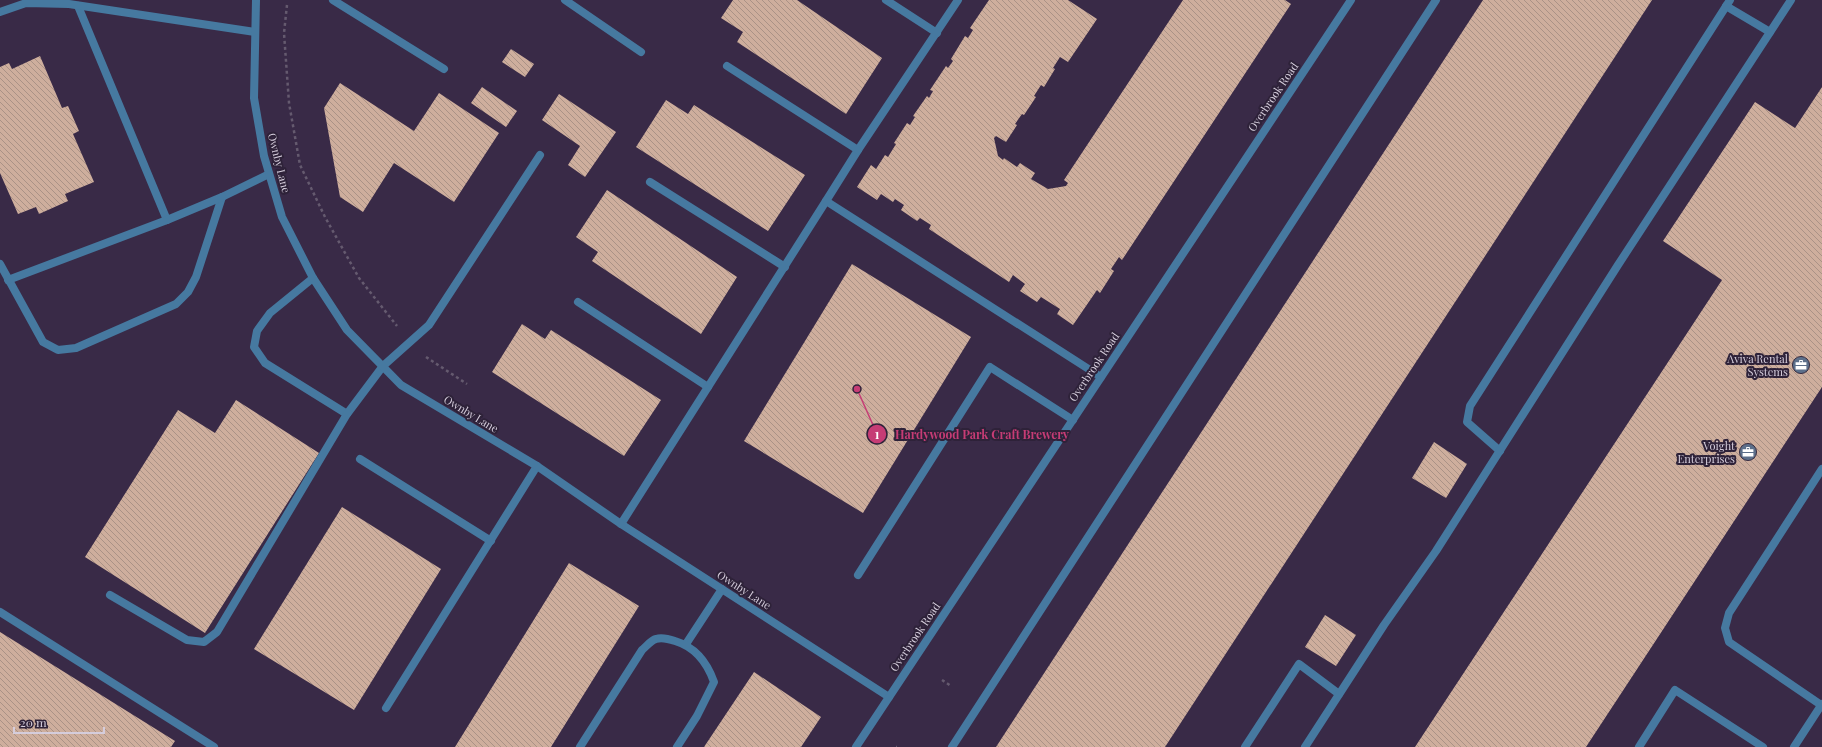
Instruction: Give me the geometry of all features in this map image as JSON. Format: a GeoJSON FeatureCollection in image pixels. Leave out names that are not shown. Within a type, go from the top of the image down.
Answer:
{"type":"FeatureCollection","features":[{"type":"Feature","properties":{"kind":"street","name":"Ownby Lane"},"geometry":{"type":"LineString","coordinates":[[256,0],[254,98],[264,156],[282,217],[313,278],[347,330],[401,385],[537,466],[559,483],[621,524],[889,697]]}},
{"type":"Feature","properties":{"kind":"street"},"geometry":{"type":"LineString","coordinates":[[333,0],[444,69]]}},
{"type":"Feature","properties":{"kind":"street"},"geometry":{"type":"LineString","coordinates":[[565,0],[641,52]]}},
{"type":"Feature","properties":{"kind":"street"},"geometry":{"type":"LineString","coordinates":[[886,0],[937,33]]}},
{"type":"Feature","properties":{"kind":"street"},"geometry":{"type":"LineString","coordinates":[[621,524],[858,150],[958,0]]}},
{"type":"Feature","properties":{"kind":"street","name":"Overbrook Road"},"geometry":{"type":"LineString","coordinates":[[856,747],[1351,0]]}},
{"type":"Feature","properties":{"kind":"street"},"geometry":{"type":"LineString","coordinates":[[952,747],[1436,0]]}},
{"type":"Feature","properties":{"kind":"street"},"geometry":{"type":"LineString","coordinates":[[1306,747],[1384,625],[1436,551],[1791,0]]}},
{"type":"Feature","properties":{"kind":"street"},"geometry":{"type":"LineString","coordinates":[[0,12],[26,3],[78,6],[255,32]]}},
{"type":"Feature","properties":{"kind":"street"},"geometry":{"type":"LineString","coordinates":[[1500,451],[1467,422],[1470,406],[1728,3],[1770,32]]}},
{"type":"Feature","properties":{"kind":"street"},"geometry":{"type":"LineString","coordinates":[[78,6],[167,220]]}},
{"type":"Feature","properties":{"kind":"street"},"geometry":{"type":"LineString","coordinates":[[727,66],[858,150]]}},
{"type":"Feature","properties":{"kind":"street"},"geometry":{"type":"LineString","coordinates":[[110,595],[187,640],[204,642],[218,632],[347,414],[383,366],[428,325],[540,156]]}},
{"type":"Feature","properties":{"kind":"street"},"geometry":{"type":"LineString","coordinates":[[8,280],[167,220],[222,197],[269,174]]}},
{"type":"Feature","properties":{"kind":"street"},"geometry":{"type":"LineString","coordinates":[[650,182],[785,267]]}},
{"type":"Feature","properties":{"kind":"street"},"geometry":{"type":"LineString","coordinates":[[0,264],[43,342],[58,350],[76,348],[176,304],[188,292],[196,277],[222,197]]}},
{"type":"Feature","properties":{"kind":"street"},"geometry":{"type":"LineString","coordinates":[[826,201],[1101,377]]}},
{"type":"Feature","properties":{"kind":"street"},"geometry":{"type":"LineString","coordinates":[[313,278],[270,313],[257,331],[254,347],[265,363],[347,414]]}},
{"type":"Feature","properties":{"kind":"street"},"geometry":{"type":"LineString","coordinates":[[578,302],[708,387]]}},
{"type":"Feature","properties":{"kind":"street"},"geometry":{"type":"LineString","coordinates":[[858,574],[990,367],[1073,420]]}},
{"type":"Feature","properties":{"kind":"street"},"geometry":{"type":"LineString","coordinates":[[360,459],[491,541]]}},
{"type":"Feature","properties":{"kind":"street"},"geometry":{"type":"LineString","coordinates":[[386,708],[537,466]]}},
{"type":"Feature","properties":{"kind":"street"},"geometry":{"type":"LineString","coordinates":[[1794,747],[1822,705],[1729,642],[1725,628],[1729,613],[1822,469]]}},
{"type":"Feature","properties":{"kind":"street"},"geometry":{"type":"LineString","coordinates":[[686,644],[722,589]]}},
{"type":"Feature","properties":{"kind":"street"},"geometry":{"type":"LineString","coordinates":[[0,612],[214,747]]}},
{"type":"Feature","properties":{"kind":"street"},"geometry":{"type":"LineString","coordinates":[[580,747],[642,650],[656,639],[667,638],[686,644],[699,655],[709,668],[714,682],[697,716],[677,747]]}},
{"type":"Feature","properties":{"kind":"street"},"geometry":{"type":"LineString","coordinates":[[1245,747],[1299,664],[1339,694]]}},
{"type":"Feature","properties":{"kind":"street"},"geometry":{"type":"LineString","coordinates":[[1639,747],[1675,690],[1763,747]]}},
{"type":"Feature","properties":{"kind":"path"},"geometry":{"type":"LineString","coordinates":[[287,5],[284,32],[289,103],[300,165],[324,217],[358,278],[398,326]]}},
{"type":"Feature","properties":{"kind":"path"},"geometry":{"type":"LineString","coordinates":[[426,357],[467,384]]}},
{"type":"Feature","properties":{"kind":"path"},"geometry":{"type":"LineString","coordinates":[[942,680],[951,686]]}},
{"type":"Feature","properties":{"kind":"shaded area"},"geometry":{"type":"Polygon","coordinates":[[[0,0],[1822,0],[1822,747],[0,747],[0,0]]]}},
{"type":"Feature","properties":{"kind":"building"},"geometry":{"type":"Polygon","coordinates":[[[733,0],[797,0],[882,58],[846,114],[737,42],[743,32],[721,18],[733,0]]]}},
{"type":"Feature","properties":{"kind":"building"},"geometry":{"type":"Polygon","coordinates":[[[989,0],[1068,0],[1097,19],[1068,62],[1060,57],[1053,68],[1055,69],[1044,87],[1041,85],[1034,96],[1036,97],[1024,115],[1022,114],[1015,124],[1017,125],[1006,142],[996,136],[994,138],[998,156],[1003,160],[1004,158],[1017,167],[1020,163],[1035,173],[1031,179],[1048,189],[1066,186],[1068,183],[1064,180],[1183,0],[1285,0],[1291,4],[1122,260],[1119,257],[1111,269],[1114,271],[1100,293],[1097,290],[1073,325],[1057,314],[1060,309],[1041,297],[1037,302],[1020,291],[1025,284],[1013,275],[1009,282],[929,229],[931,225],[920,218],[917,221],[901,210],[904,205],[895,199],[893,202],[881,194],[877,200],[857,187],[871,165],[876,169],[885,155],[888,157],[896,144],[894,143],[907,123],[910,125],[915,117],[913,116],[927,96],[929,98],[933,91],[930,90],[946,66],[948,68],[953,61],[951,59],[965,36],[968,38],[973,30],[970,28],[989,0]]]}},
{"type":"Feature","properties":{"kind":"building"},"geometry":{"type":"Polygon","coordinates":[[[1483,0],[1652,0],[1165,747],[996,747],[1483,0]]]}},
{"type":"Feature","properties":{"kind":"building"},"geometry":{"type":"Polygon","coordinates":[[[511,49],[534,64],[525,77],[502,62],[511,49]]]}},
{"type":"Feature","properties":{"kind":"building"},"geometry":{"type":"Polygon","coordinates":[[[40,56],[62,108],[68,106],[79,131],[73,134],[94,182],[65,194],[68,201],[39,214],[36,207],[18,214],[0,173],[0,67],[9,63],[12,69],[40,56]]]}},
{"type":"Feature","properties":{"kind":"building"},"geometry":{"type":"Polygon","coordinates":[[[340,83],[414,131],[439,93],[499,133],[454,202],[394,163],[363,212],[340,197],[324,108],[340,83]]]}},
{"type":"Feature","properties":{"kind":"building"},"geometry":{"type":"Polygon","coordinates":[[[482,87],[517,111],[506,127],[471,103],[482,87]]]}},
{"type":"Feature","properties":{"kind":"building"},"geometry":{"type":"Polygon","coordinates":[[[1822,87],[1822,387],[1586,747],[1415,747],[1722,280],[1663,241],[1755,102],[1795,128],[1822,87]]]}},
{"type":"Feature","properties":{"kind":"building"},"geometry":{"type":"Polygon","coordinates":[[[559,94],[616,132],[585,177],[568,165],[580,146],[542,120],[559,94]]]}},
{"type":"Feature","properties":{"kind":"building"},"geometry":{"type":"Polygon","coordinates":[[[666,100],[688,114],[694,105],[805,175],[768,231],[636,147],[666,100]]]}},
{"type":"Feature","properties":{"kind":"building"},"geometry":{"type":"Polygon","coordinates":[[[607,190],[737,277],[701,334],[592,261],[598,252],[576,237],[607,190]]]}},
{"type":"Feature","properties":{"kind":"building"},"geometry":{"type":"Polygon","coordinates":[[[852,264],[971,337],[863,513],[744,441],[852,264]]]}},
{"type":"Feature","properties":{"kind":"building"},"geometry":{"type":"Polygon","coordinates":[[[522,324],[545,339],[551,330],[661,400],[624,456],[492,372],[522,324]]]}},
{"type":"Feature","properties":{"kind":"building"},"geometry":{"type":"Polygon","coordinates":[[[236,400],[319,453],[205,633],[85,557],[178,410],[215,433],[236,400]]]}},
{"type":"Feature","properties":{"kind":"building"},"geometry":{"type":"Polygon","coordinates":[[[1434,442],[1467,464],[1446,498],[1412,478],[1434,442]]]}},
{"type":"Feature","properties":{"kind":"building"},"geometry":{"type":"Polygon","coordinates":[[[342,507],[441,569],[354,710],[254,649],[342,507]]]}},
{"type":"Feature","properties":{"kind":"building"},"geometry":{"type":"Polygon","coordinates":[[[569,563],[639,606],[551,747],[455,747],[569,563]]]}},
{"type":"Feature","properties":{"kind":"building"},"geometry":{"type":"Polygon","coordinates":[[[1325,615],[1356,635],[1336,666],[1305,647],[1325,615]]]}},
{"type":"Feature","properties":{"kind":"building"},"geometry":{"type":"Polygon","coordinates":[[[0,632],[175,741],[171,747],[0,747],[0,632]]]}},
{"type":"Feature","properties":{"kind":"building"},"geometry":{"type":"Polygon","coordinates":[[[754,672],[821,717],[801,747],[704,747],[754,672]]]}},
{"type":"Feature","properties":{"kind":"place","name":"Aviva Rental Systems"},"geometry":{"type":"Point","coordinates":[1801,365]}},
{"type":"Feature","properties":{"kind":"place","name":"Hardywood Park Craft Brewery"},"geometry":{"type":"Point","coordinates":[857,389]}},
{"type":"Feature","properties":{"kind":"place","name":"Voight Enterprises"},"geometry":{"type":"Point","coordinates":[1748,452]}}]}
